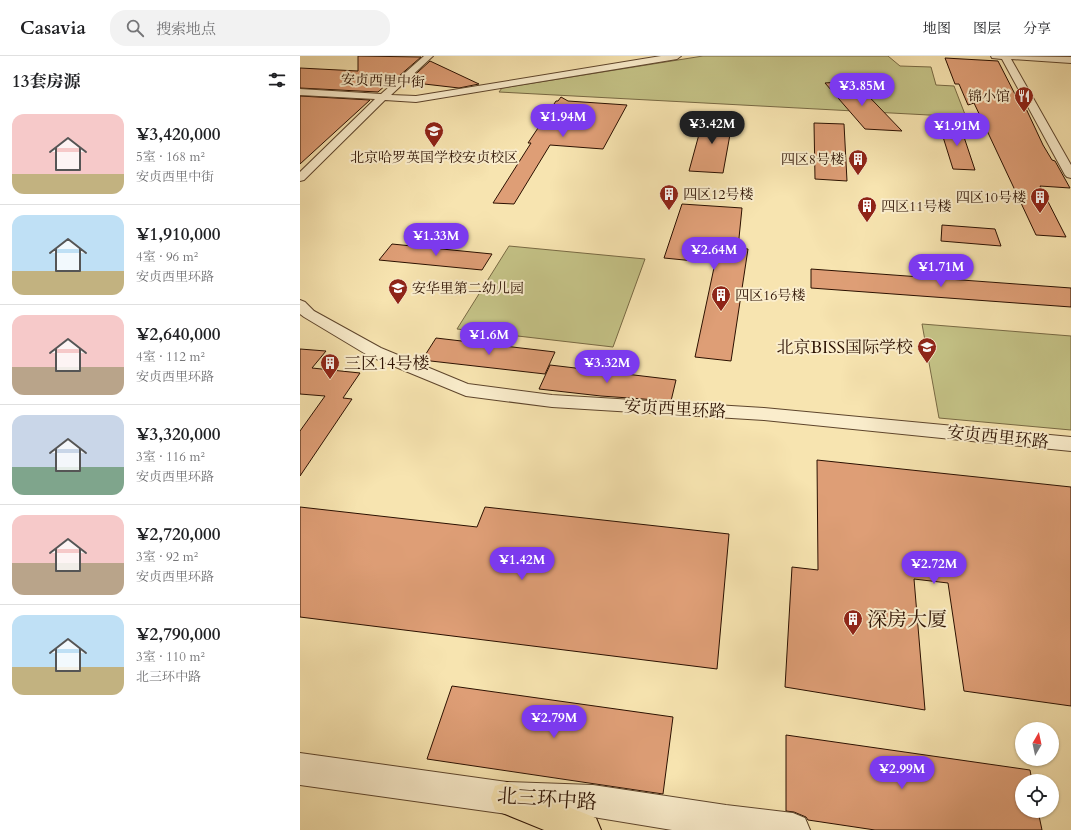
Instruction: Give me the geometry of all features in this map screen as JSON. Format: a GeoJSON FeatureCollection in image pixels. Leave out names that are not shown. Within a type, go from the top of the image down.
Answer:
{"type":"FeatureCollection","features":[{"type":"Feature","properties":{"kind":"highway"},"geometry":{"type":"LineString","coordinates":[[507,798],[584,830]]}},
{"type":"Feature","properties":{"kind":"street"},"geometry":{"type":"LineString","coordinates":[[300,178],[383,97],[429,56]]}},
{"type":"Feature","properties":{"kind":"street","name":"安贞西里中街"},"geometry":{"type":"LineString","coordinates":[[300,92],[416,99],[677,56]]}},
{"type":"Feature","properties":{"kind":"street"},"geometry":{"type":"LineString","coordinates":[[992,56],[1071,60]]}},
{"type":"Feature","properties":{"kind":"street"},"geometry":{"type":"LineString","coordinates":[[1005,57],[1071,175]]}},
{"type":"Feature","properties":{"kind":"street","name":"安贞西里环路"},"geometry":{"type":"LineString","coordinates":[[300,305],[310,314],[375,352],[466,390],[552,401],[764,414],[1071,444]]}},
{"type":"Feature","properties":{"kind":"street","name":"北三环中路"},"geometry":{"type":"LineString","coordinates":[[300,769],[507,798],[593,801],[726,822],[793,830]]}},
{"type":"Feature","properties":{"kind":"shaded area"},"geometry":{"type":"Polygon","coordinates":[[[703,56],[888,56],[900,66],[931,67],[936,85],[954,86],[966,117],[499,92],[502,88],[703,56]]]}},
{"type":"Feature","properties":{"kind":"shaded area"},"geometry":{"type":"Polygon","coordinates":[[[509,246],[645,259],[613,347],[457,329],[509,246]]]}},
{"type":"Feature","properties":{"kind":"shaded area"},"geometry":{"type":"Polygon","coordinates":[[[922,324],[1071,336],[1071,430],[939,418],[922,324]]]}},
{"type":"Feature","properties":{"kind":"building"},"geometry":{"type":"Polygon","coordinates":[[[358,56],[421,57],[391,83],[388,83],[378,92],[300,88],[300,68],[358,71],[358,56]]]}},
{"type":"Feature","properties":{"kind":"building"},"geometry":{"type":"Polygon","coordinates":[[[945,58],[998,61],[1018,100],[1022,100],[1043,145],[1052,160],[1055,161],[1070,188],[1040,186],[1066,237],[1036,235],[974,103],[968,105],[959,84],[955,84],[945,58]]]}},
{"type":"Feature","properties":{"kind":"building"},"geometry":{"type":"Polygon","coordinates":[[[430,61],[479,84],[459,88],[407,82],[430,61]]]}},
{"type":"Feature","properties":{"kind":"building"},"geometry":{"type":"Polygon","coordinates":[[[854,81],[902,131],[865,129],[825,83],[854,81]]]}},
{"type":"Feature","properties":{"kind":"building"},"geometry":{"type":"Polygon","coordinates":[[[300,96],[370,100],[300,164],[300,96]]]}},
{"type":"Feature","properties":{"kind":"building"},"geometry":{"type":"Polygon","coordinates":[[[561,97],[568,101],[627,105],[603,149],[550,145],[514,204],[493,203],[531,143],[528,143],[556,101],[558,101],[561,97]]]}},
{"type":"Feature","properties":{"kind":"building"},"geometry":{"type":"Polygon","coordinates":[[[704,116],[733,118],[723,173],[689,171],[704,116]]]}},
{"type":"Feature","properties":{"kind":"building"},"geometry":{"type":"Polygon","coordinates":[[[814,123],[844,124],[847,181],[815,179],[814,123]]]}},
{"type":"Feature","properties":{"kind":"building"},"geometry":{"type":"Polygon","coordinates":[[[939,124],[960,125],[975,170],[953,169],[939,124]]]}},
{"type":"Feature","properties":{"kind":"building"},"geometry":{"type":"Polygon","coordinates":[[[682,204],[742,208],[738,248],[748,249],[731,361],[695,357],[715,263],[664,258],[682,204]]]}},
{"type":"Feature","properties":{"kind":"building"},"geometry":{"type":"Polygon","coordinates":[[[942,225],[995,229],[1001,246],[941,241],[942,225]]]}},
{"type":"Feature","properties":{"kind":"building"},"geometry":{"type":"Polygon","coordinates":[[[392,244],[492,254],[482,270],[379,260],[392,244]]]}},
{"type":"Feature","properties":{"kind":"building"},"geometry":{"type":"Polygon","coordinates":[[[811,269],[1071,288],[1071,307],[811,288],[811,269]]]}},
{"type":"Feature","properties":{"kind":"building"},"geometry":{"type":"Polygon","coordinates":[[[436,338],[555,352],[545,374],[422,360],[436,338]]]}},
{"type":"Feature","properties":{"kind":"building"},"geometry":{"type":"Polygon","coordinates":[[[300,349],[326,351],[312,368],[360,373],[343,398],[352,399],[300,476],[300,431],[325,396],[300,394],[300,349]]]}},
{"type":"Feature","properties":{"kind":"building"},"geometry":{"type":"Polygon","coordinates":[[[550,365],[676,380],[671,401],[601,396],[539,389],[550,365]]]}},
{"type":"Feature","properties":{"kind":"building"},"geometry":{"type":"Polygon","coordinates":[[[817,460],[1071,487],[1071,706],[964,691],[948,583],[914,579],[925,710],[785,687],[792,567],[818,570],[817,460]]]}},
{"type":"Feature","properties":{"kind":"building"},"geometry":{"type":"Polygon","coordinates":[[[300,507],[477,527],[485,507],[729,534],[717,669],[300,617],[300,507]]]}},
{"type":"Feature","properties":{"kind":"building"},"geometry":{"type":"Polygon","coordinates":[[[452,686],[673,717],[663,794],[427,759],[452,686]]]}},
{"type":"Feature","properties":{"kind":"building"},"geometry":{"type":"Polygon","coordinates":[[[786,735],[1030,770],[1031,774],[1015,774],[1015,818],[1039,818],[1042,830],[875,830],[808,820],[806,817],[794,812],[786,811],[786,735]]]}},
{"type":"Feature","properties":{"kind":"place","name":"锦小馆"},"geometry":{"type":"Point","coordinates":[1024,113]}},
{"type":"Feature","properties":{"kind":"place","name":"北京哈罗英国学校安贞校区"},"geometry":{"type":"Point","coordinates":[434,148]}},
{"type":"Feature","properties":{"kind":"place","name":"四区8号楼"},"geometry":{"type":"Point","coordinates":[858,176]}},
{"type":"Feature","properties":{"kind":"place","name":"四区12号楼"},"geometry":{"type":"Point","coordinates":[669,211]}},
{"type":"Feature","properties":{"kind":"place","name":"四区10号楼"},"geometry":{"type":"Point","coordinates":[1040,214]}},
{"type":"Feature","properties":{"kind":"place","name":"四区11号楼"},"geometry":{"type":"Point","coordinates":[867,223]}},
{"type":"Feature","properties":{"kind":"place","name":"安华里第二幼儿园"},"geometry":{"type":"Point","coordinates":[398,305]}},
{"type":"Feature","properties":{"kind":"place","name":"四区16号楼"},"geometry":{"type":"Point","coordinates":[721,312]}},
{"type":"Feature","properties":{"kind":"place","name":"北京BISS国际学校"},"geometry":{"type":"Point","coordinates":[927,364]}},
{"type":"Feature","properties":{"kind":"place","name":"三区14号楼"},"geometry":{"type":"Point","coordinates":[330,380]}},
{"type":"Feature","properties":{"kind":"place","name":"深房大厦"},"geometry":{"type":"Point","coordinates":[853,636]}}]}
